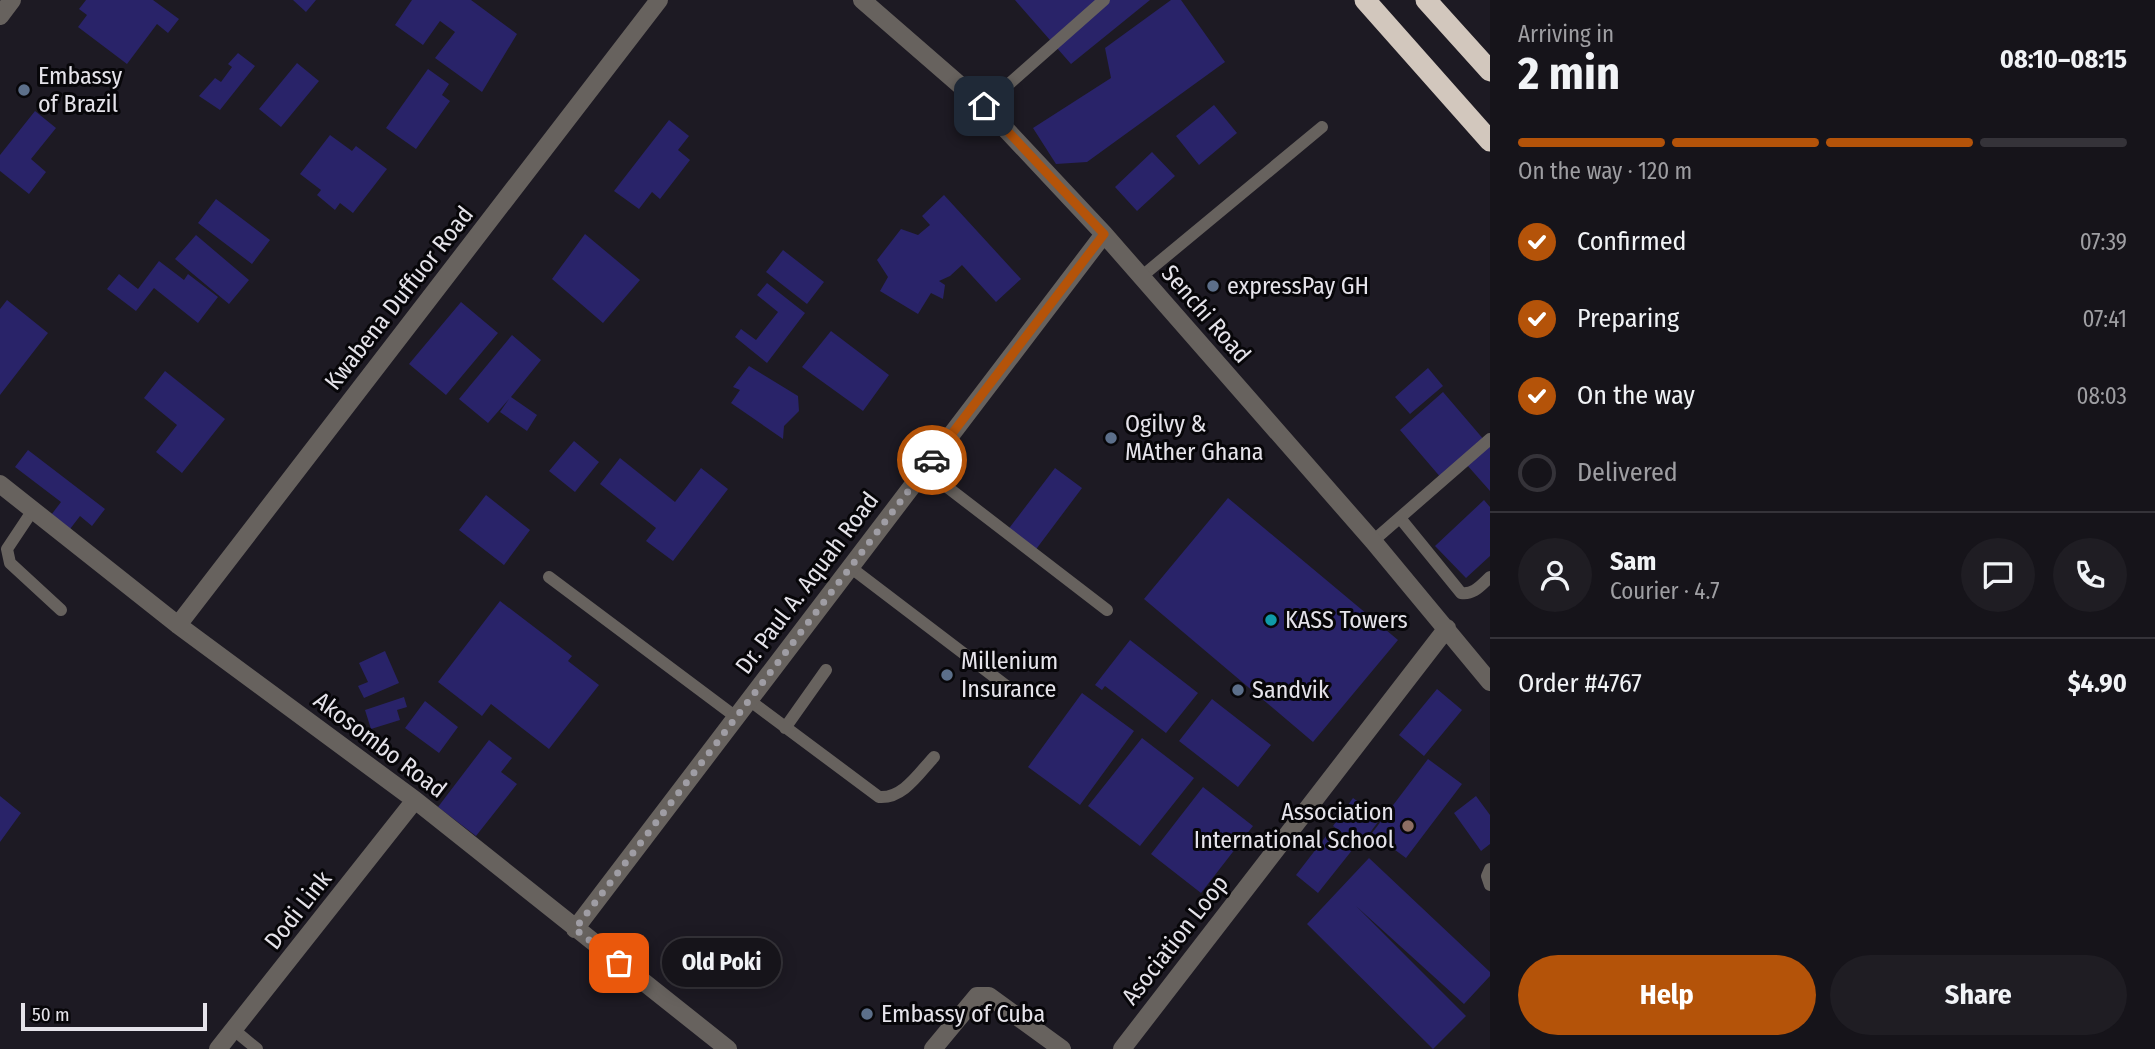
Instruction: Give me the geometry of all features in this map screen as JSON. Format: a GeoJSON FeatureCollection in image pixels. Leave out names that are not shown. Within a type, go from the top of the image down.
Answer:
{"type":"FeatureCollection","features":[{"type":"Feature","properties":{"kind":"highway"},"geometry":{"type":"LineString","coordinates":[[1365,0],[1490,141]]}},
{"type":"Feature","properties":{"kind":"highway"},"geometry":{"type":"LineString","coordinates":[[1426,0],[1490,71]]}},
{"type":"Feature","properties":{"kind":"street"},"geometry":{"type":"LineString","coordinates":[[0,16],[12,0]]}},
{"type":"Feature","properties":{"kind":"street","name":"Kwabena Duffuor Road"},"geometry":{"type":"LineString","coordinates":[[178,625],[659,0]]}},
{"type":"Feature","properties":{"kind":"street","name":"Senchi Road"},"geometry":{"type":"LineString","coordinates":[[862,0],[984,106],[1104,234],[1373,541],[1490,682]]}},
{"type":"Feature","properties":{"kind":"street","name":"Dr. Paul A. Aquah Road"},"geometry":{"type":"LineString","coordinates":[[575,929],[1104,234]]}},
{"type":"Feature","properties":{"kind":"street","name":"Akosombo Road"},"geometry":{"type":"LineString","coordinates":[[2,489],[33,510],[178,625],[415,800],[728,1049]]}},
{"type":"Feature","properties":{"kind":"street","name":"Asociation Loop"},"geometry":{"type":"LineString","coordinates":[[1122,1049],[1447,628]]}},
{"type":"Feature","properties":{"kind":"street","name":"Dodi Link"},"geometry":{"type":"LineString","coordinates":[[218,1049],[415,800]]}},
{"type":"Feature","properties":{"kind":"street"},"geometry":{"type":"LineString","coordinates":[[933,1049],[977,996],[989,996],[1062,1049]]}},
{"type":"Feature","properties":{"kind":"lane"},"geometry":{"type":"LineString","coordinates":[[984,106],[1104,0]]}},
{"type":"Feature","properties":{"kind":"lane"},"geometry":{"type":"LineString","coordinates":[[1141,277],[1322,127]]}},
{"type":"Feature","properties":{"kind":"lane"},"geometry":{"type":"LineString","coordinates":[[1373,541],[1490,439]]}},
{"type":"Feature","properties":{"kind":"lane"},"geometry":{"type":"LineString","coordinates":[[925,470],[1107,610]]}},
{"type":"Feature","properties":{"kind":"lane"},"geometry":{"type":"LineString","coordinates":[[33,510],[7,549],[10,563],[61,610]]}},
{"type":"Feature","properties":{"kind":"lane"},"geometry":{"type":"LineString","coordinates":[[1400,518],[1461,593],[1469,594],[1475,591],[1490,577]]}},
{"type":"Feature","properties":{"kind":"lane"},"geometry":{"type":"LineString","coordinates":[[850,567],[1009,688]]}},
{"type":"Feature","properties":{"kind":"lane"},"geometry":{"type":"LineString","coordinates":[[549,577],[736,717]]}},
{"type":"Feature","properties":{"kind":"lane"},"geometry":{"type":"LineString","coordinates":[[785,728],[826,670]]}},
{"type":"Feature","properties":{"kind":"lane"},"geometry":{"type":"LineString","coordinates":[[749,701],[879,797],[888,798],[898,794],[934,757]]}},
{"type":"Feature","properties":{"kind":"lane"},"geometry":{"type":"LineString","coordinates":[[1490,869],[1487,876],[1490,885]]}},
{"type":"Feature","properties":{"kind":"lane"},"geometry":{"type":"LineString","coordinates":[[234,1030],[257,1049]]}},
{"type":"Feature","properties":{"kind":"building"},"geometry":{"type":"Polygon","coordinates":[[[86,0],[153,0],[179,19],[168,33],[157,24],[127,64],[78,27],[87,15],[79,9],[86,0]]]}},
{"type":"Feature","properties":{"kind":"building"},"geometry":{"type":"Polygon","coordinates":[[[293,0],[316,0],[306,12],[293,0]]]}},
{"type":"Feature","properties":{"kind":"building"},"geometry":{"type":"Polygon","coordinates":[[[412,0],[471,0],[517,34],[482,92],[435,58],[455,32],[440,21],[423,45],[395,25],[412,0]]]}},
{"type":"Feature","properties":{"kind":"building"},"geometry":{"type":"Polygon","coordinates":[[[1015,0],[1150,0],[1071,64],[1015,0]]]}},
{"type":"Feature","properties":{"kind":"building"},"geometry":{"type":"Polygon","coordinates":[[[1171,0],[1181,0],[1225,62],[1087,162],[1056,164],[1033,128],[1111,78],[1105,48],[1171,0]]]}},
{"type":"Feature","properties":{"kind":"building"},"geometry":{"type":"Polygon","coordinates":[[[238,53],[255,66],[220,110],[199,96],[215,78],[221,82],[232,67],[228,64],[238,53]]]}},
{"type":"Feature","properties":{"kind":"building"},"geometry":{"type":"Polygon","coordinates":[[[297,63],[319,81],[281,127],[259,109],[297,63]]]}},
{"type":"Feature","properties":{"kind":"building"},"geometry":{"type":"Polygon","coordinates":[[[428,69],[449,84],[442,95],[450,101],[416,149],[386,128],[428,69]]]}},
{"type":"Feature","properties":{"kind":"building"},"geometry":{"type":"Polygon","coordinates":[[[1214,105],[1237,133],[1199,165],[1176,136],[1214,105]]]}},
{"type":"Feature","properties":{"kind":"building"},"geometry":{"type":"Polygon","coordinates":[[[35,111],[56,128],[31,159],[46,172],[29,194],[0,171],[0,155],[35,111]]]}},
{"type":"Feature","properties":{"kind":"building"},"geometry":{"type":"Polygon","coordinates":[[[669,120],[689,136],[678,150],[690,160],[660,199],[652,192],[639,209],[614,191],[669,120]]]}},
{"type":"Feature","properties":{"kind":"building"},"geometry":{"type":"Polygon","coordinates":[[[330,135],[352,151],[356,146],[387,169],[353,213],[340,203],[335,210],[317,195],[321,190],[300,174],[330,135]]]}},
{"type":"Feature","properties":{"kind":"building"},"geometry":{"type":"Polygon","coordinates":[[[1152,152],[1175,176],[1137,211],[1115,187],[1152,152]]]}},
{"type":"Feature","properties":{"kind":"building"},"geometry":{"type":"Polygon","coordinates":[[[944,195],[1021,279],[996,302],[962,265],[950,276],[939,281],[945,285],[943,299],[931,293],[918,314],[880,291],[888,277],[877,260],[901,229],[918,235],[930,225],[922,216],[944,195]]]}},
{"type":"Feature","properties":{"kind":"building"},"geometry":{"type":"Polygon","coordinates":[[[216,199],[270,240],[252,264],[198,223],[216,199]]]}},
{"type":"Feature","properties":{"kind":"building"},"geometry":{"type":"Polygon","coordinates":[[[585,234],[640,280],[603,323],[552,279],[585,234]]]}},
{"type":"Feature","properties":{"kind":"building"},"geometry":{"type":"Polygon","coordinates":[[[196,235],[249,280],[229,304],[175,259],[196,235]]]}},
{"type":"Feature","properties":{"kind":"building"},"geometry":{"type":"Polygon","coordinates":[[[783,250],[824,282],[807,304],[766,272],[783,250]]]}},
{"type":"Feature","properties":{"kind":"building"},"geometry":{"type":"Polygon","coordinates":[[[159,261],[184,280],[188,274],[218,297],[198,323],[154,288],[136,311],[107,289],[119,274],[138,289],[159,261]]]}},
{"type":"Feature","properties":{"kind":"building"},"geometry":{"type":"Polygon","coordinates":[[[767,283],[805,313],[767,363],[735,337],[741,329],[756,340],[778,312],[757,295],[767,283]]]}},
{"type":"Feature","properties":{"kind":"building"},"geometry":{"type":"Polygon","coordinates":[[[7,300],[48,333],[0,395],[0,309],[7,300]]]}},
{"type":"Feature","properties":{"kind":"building"},"geometry":{"type":"Polygon","coordinates":[[[461,302],[498,333],[446,395],[409,364],[461,302]]]}},
{"type":"Feature","properties":{"kind":"building"},"geometry":{"type":"Polygon","coordinates":[[[831,331],[889,375],[863,411],[802,367],[831,331]]]}},
{"type":"Feature","properties":{"kind":"building"},"geometry":{"type":"Polygon","coordinates":[[[512,335],[541,360],[511,397],[537,415],[527,431],[500,412],[509,399],[488,423],[459,399],[512,335]]]}},
{"type":"Feature","properties":{"kind":"building"},"geometry":{"type":"Polygon","coordinates":[[[749,366],[798,396],[799,411],[784,426],[783,439],[731,403],[740,390],[733,387],[749,366]]]}},
{"type":"Feature","properties":{"kind":"building"},"geometry":{"type":"Polygon","coordinates":[[[1428,368],[1443,386],[1410,414],[1395,397],[1428,368]]]}},
{"type":"Feature","properties":{"kind":"building"},"geometry":{"type":"Polygon","coordinates":[[[165,371],[225,419],[182,473],[156,452],[177,425],[144,398],[165,371]]]}},
{"type":"Feature","properties":{"kind":"building"},"geometry":{"type":"Polygon","coordinates":[[[1443,392],[1485,441],[1442,479],[1400,430],[1443,392]]]}},
{"type":"Feature","properties":{"kind":"building"},"geometry":{"type":"Polygon","coordinates":[[[574,441],[599,462],[575,492],[549,471],[574,441]]]}},
{"type":"Feature","properties":{"kind":"building"},"geometry":{"type":"Polygon","coordinates":[[[1490,445],[1490,491],[1467,465],[1490,445]]]}},
{"type":"Feature","properties":{"kind":"building"},"geometry":{"type":"Polygon","coordinates":[[[28,450],[105,509],[92,526],[80,516],[67,533],[48,519],[61,502],[15,467],[28,450]]]}},
{"type":"Feature","properties":{"kind":"building"},"geometry":{"type":"Polygon","coordinates":[[[620,458],[675,502],[701,468],[728,489],[673,561],[646,541],[656,528],[600,484],[620,458]]]}},
{"type":"Feature","properties":{"kind":"building"},"geometry":{"type":"Polygon","coordinates":[[[1055,468],[1082,488],[1034,552],[1007,531],[1055,468]]]}},
{"type":"Feature","properties":{"kind":"building"},"geometry":{"type":"Polygon","coordinates":[[[486,495],[530,530],[504,565],[459,530],[486,495]]]}},
{"type":"Feature","properties":{"kind":"building","name":"KASS Towers"},"geometry":{"type":"Polygon","coordinates":[[[1228,498],[1398,640],[1313,742],[1144,599],[1228,498]]]}},
{"type":"Feature","properties":{"kind":"building"},"geometry":{"type":"Polygon","coordinates":[[[1484,500],[1490,507],[1490,556],[1466,578],[1435,546],[1484,500]]]}},
{"type":"Feature","properties":{"kind":"building"},"geometry":{"type":"Polygon","coordinates":[[[500,601],[572,656],[568,661],[599,685],[549,749],[491,704],[482,716],[438,682],[500,601]]]}},
{"type":"Feature","properties":{"kind":"building"},"geometry":{"type":"Polygon","coordinates":[[[1130,640],[1198,693],[1166,733],[1105,686],[1102,690],[1095,685],[1130,640]]]}},
{"type":"Feature","properties":{"kind":"building"},"geometry":{"type":"Polygon","coordinates":[[[385,651],[399,683],[364,698],[358,686],[368,682],[359,663],[385,651]]]}},
{"type":"Feature","properties":{"kind":"building"},"geometry":{"type":"Polygon","coordinates":[[[1437,689],[1462,710],[1424,756],[1399,735],[1437,689]]]}},
{"type":"Feature","properties":{"kind":"building"},"geometry":{"type":"Polygon","coordinates":[[[1082,693],[1134,731],[1080,805],[1028,767],[1082,693]]]}},
{"type":"Feature","properties":{"kind":"building"},"geometry":{"type":"Polygon","coordinates":[[[404,697],[407,707],[397,710],[400,720],[371,729],[365,710],[404,697]]]}},
{"type":"Feature","properties":{"kind":"building"},"geometry":{"type":"Polygon","coordinates":[[[1212,699],[1271,745],[1238,787],[1179,741],[1212,699]]]}},
{"type":"Feature","properties":{"kind":"building"},"geometry":{"type":"Polygon","coordinates":[[[425,701],[458,727],[439,753],[405,728],[425,701]]]}},
{"type":"Feature","properties":{"kind":"building"},"geometry":{"type":"Polygon","coordinates":[[[1142,738],[1194,778],[1140,846],[1088,806],[1142,738]]]}},
{"type":"Feature","properties":{"kind":"building"},"geometry":{"type":"Polygon","coordinates":[[[489,740],[512,758],[501,772],[517,784],[476,836],[438,807],[489,740]]]}},
{"type":"Feature","properties":{"kind":"building"},"geometry":{"type":"Polygon","coordinates":[[[1428,759],[1462,784],[1406,858],[1372,833],[1428,759]]]}},
{"type":"Feature","properties":{"kind":"building"},"geometry":{"type":"Polygon","coordinates":[[[1203,787],[1253,826],[1201,893],[1151,854],[1203,787]]]}},
{"type":"Feature","properties":{"kind":"building"},"geometry":{"type":"Polygon","coordinates":[[[0,796],[21,813],[0,842],[0,796]]]}},
{"type":"Feature","properties":{"kind":"building"},"geometry":{"type":"Polygon","coordinates":[[[1476,796],[1490,815],[1490,844],[1481,851],[1454,813],[1476,796]]]}},
{"type":"Feature","properties":{"kind":"building"},"geometry":{"type":"Polygon","coordinates":[[[1353,798],[1381,818],[1360,846],[1333,826],[1353,798]]]}},
{"type":"Feature","properties":{"kind":"building"},"geometry":{"type":"Polygon","coordinates":[[[1330,831],[1353,849],[1318,893],[1296,875],[1330,831]]]}},
{"type":"Feature","properties":{"kind":"building"},"geometry":{"type":"Polygon","coordinates":[[[1369,858],[1490,972],[1490,976],[1464,1004],[1356,906],[1466,1016],[1433,1049],[1307,924],[1369,858]]]}},
{"type":"Feature","properties":{"kind":"way so far"},"geometry":{"type":"LineString","coordinates":[[619,963],[575,929],[932,460]]}},
{"type":"Feature","properties":{"kind":"place","name":"Embassy of Brazil"},"geometry":{"type":"Point","coordinates":[24,90]}},
{"type":"Feature","properties":{"kind":"place","name":"expressPay GH"},"geometry":{"type":"Point","coordinates":[1213,286]}},
{"type":"Feature","properties":{"kind":"place","name":"Ogilvy & MAther Ghana"},"geometry":{"type":"Point","coordinates":[1111,438]}},
{"type":"Feature","properties":{"kind":"place","name":"KASS Towers"},"geometry":{"type":"Point","coordinates":[1271,620]}},
{"type":"Feature","properties":{"kind":"place","name":"Millenium Insurance"},"geometry":{"type":"Point","coordinates":[947,675]}},
{"type":"Feature","properties":{"kind":"place","name":"Sandvik"},"geometry":{"type":"Point","coordinates":[1238,690]}},
{"type":"Feature","properties":{"kind":"place","name":"Association International School"},"geometry":{"type":"Point","coordinates":[1408,826]}},
{"type":"Feature","properties":{"kind":"place","name":"Old Poki"},"geometry":{"type":"Point","coordinates":[619,963]}},
{"type":"Feature","properties":{"kind":"place","name":"Embassy of Cuba"},"geometry":{"type":"Point","coordinates":[867,1014]}},
{"type":"Feature","properties":{"kind":"route"},"geometry":{"type":"LineString","coordinates":[[932,460],[1104,234],[984,106]]}}]}
